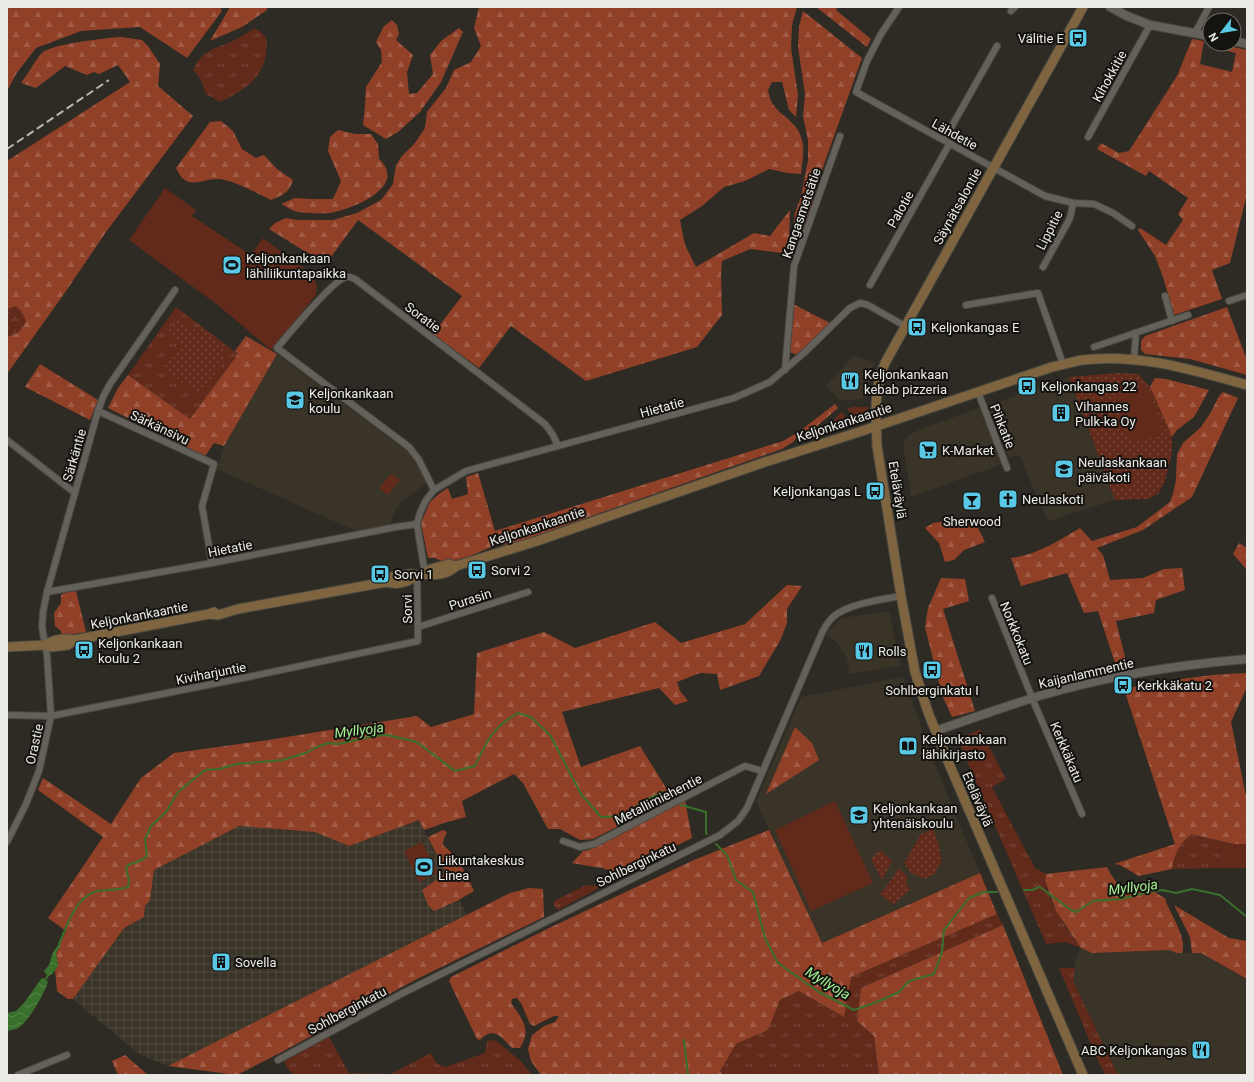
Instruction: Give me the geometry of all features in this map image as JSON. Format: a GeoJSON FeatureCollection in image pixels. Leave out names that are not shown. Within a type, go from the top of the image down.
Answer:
{"type":"FeatureCollection","features":[{"type":"Feature","properties":{"kind":"main road","name":"Säynätsalontie"},"geometry":{"type":"LineString","coordinates":[[876,425],[877,388],[885,363],[1083,7]]}},
{"type":"Feature","properties":{"kind":"main road","name":"Keljonkankaantie"},"geometry":{"type":"LineString","coordinates":[[7,647],[45,645],[51,641],[67,638],[74,640],[218,611],[228,611],[386,582],[394,584],[404,582],[421,575],[430,569],[449,564],[456,566],[537,541],[762,463],[1063,364],[1082,360],[1134,359],[1189,368],[1247,385]]}},
{"type":"Feature","properties":{"kind":"main road","name":"Eteläväylä"},"geometry":{"type":"LineString","coordinates":[[876,425],[877,446],[901,596],[915,672],[935,731],[1083,1075]]}},
{"type":"Feature","properties":{"kind":"street","name":"Lähdetie"},"geometry":{"type":"LineString","coordinates":[[899,7],[881,34],[867,61],[856,92],[1045,196],[1073,203],[1094,204],[1113,213],[1132,226]]}},
{"type":"Feature","properties":{"kind":"street"},"geometry":{"type":"LineString","coordinates":[[1110,7],[1127,16],[1150,25],[1202,34]]}},
{"type":"Feature","properties":{"kind":"street"},"geometry":{"type":"LineString","coordinates":[[1195,33],[1208,7]]}},
{"type":"Feature","properties":{"kind":"street","name":"Kihokkitie"},"geometry":{"type":"LineString","coordinates":[[1088,137],[1150,25]]}},
{"type":"Feature","properties":{"kind":"street","name":"Palotie"},"geometry":{"type":"LineString","coordinates":[[870,285],[997,46]]}},
{"type":"Feature","properties":{"kind":"street","name":"Kangasmetsätie"},"geometry":{"type":"LineString","coordinates":[[785,370],[794,266],[840,136]]}},
{"type":"Feature","properties":{"kind":"street","name":"Lippitie"},"geometry":{"type":"LineString","coordinates":[[1043,267],[1072,214],[1073,203]]}},
{"type":"Feature","properties":{"kind":"street","name":"Soratie"},"geometry":{"type":"LineString","coordinates":[[434,490],[419,460],[409,447],[276,348],[326,293],[338,281],[345,277],[348,276],[355,279],[545,424],[553,435],[558,446]]}},
{"type":"Feature","properties":{"kind":"street","name":"Särkäntie"},"geometry":{"type":"LineString","coordinates":[[45,645],[42,627],[47,592],[102,397],[174,290]]}},
{"type":"Feature","properties":{"kind":"street"},"geometry":{"type":"LineString","coordinates":[[966,305],[1038,293],[1063,364]]}},
{"type":"Feature","properties":{"kind":"street"},"geometry":{"type":"LineString","coordinates":[[1229,301],[1247,295]]}},
{"type":"Feature","properties":{"kind":"street"},"geometry":{"type":"LineString","coordinates":[[1165,296],[1172,321]]}},
{"type":"Feature","properties":{"kind":"street","name":"Hietatie"},"geometry":{"type":"LineString","coordinates":[[421,575],[417,524],[426,500],[434,490],[466,471],[734,398],[770,382],[785,370],[850,308],[860,303],[868,305],[905,326]]}},
{"type":"Feature","properties":{"kind":"street"},"geometry":{"type":"LineString","coordinates":[[1094,347],[1188,315]]}},
{"type":"Feature","properties":{"kind":"street"},"geometry":{"type":"LineString","coordinates":[[1134,359],[1136,333]]}},
{"type":"Feature","properties":{"kind":"street","name":"Pihkatie"},"geometry":{"type":"LineString","coordinates":[[978,392],[1008,468]]}},
{"type":"Feature","properties":{"kind":"street","name":"Särkänsivu"},"geometry":{"type":"LineString","coordinates":[[98,411],[214,464],[202,506],[212,563]]}},
{"type":"Feature","properties":{"kind":"street"},"geometry":{"type":"LineString","coordinates":[[7,440],[74,493]]}},
{"type":"Feature","properties":{"kind":"street","name":"Hietatie"},"geometry":{"type":"LineString","coordinates":[[47,592],[212,563],[417,524]]}},
{"type":"Feature","properties":{"kind":"street","name":"Sorvi"},"geometry":{"type":"LineString","coordinates":[[418,642],[421,575]]}},
{"type":"Feature","properties":{"kind":"street","name":"Purasin"},"geometry":{"type":"LineString","coordinates":[[418,627],[528,592]]}},
{"type":"Feature","properties":{"kind":"street","name":"Sohlberginkatu"},"geometry":{"type":"LineString","coordinates":[[278,1060],[403,993],[720,835],[738,821],[747,808],[821,635],[834,616],[844,610],[880,599],[901,596]]}},
{"type":"Feature","properties":{"kind":"street","name":"Norkkokatu"},"geometry":{"type":"LineString","coordinates":[[992,598],[1032,698]]}},
{"type":"Feature","properties":{"kind":"street","name":"Kiviharjuntie"},"geometry":{"type":"LineString","coordinates":[[7,714],[51,716],[418,642]]}},
{"type":"Feature","properties":{"kind":"street","name":"Orastie"},"geometry":{"type":"LineString","coordinates":[[8,840],[26,804],[39,771],[51,716],[48,655],[45,645]]}},
{"type":"Feature","properties":{"kind":"street","name":"Kaijanlammentie"},"geometry":{"type":"LineString","coordinates":[[935,731],[990,711],[1080,685],[1134,673],[1247,659]]}},
{"type":"Feature","properties":{"kind":"street","name":"Kerkkäkatu"},"geometry":{"type":"LineString","coordinates":[[1032,698],[1082,814]]}},
{"type":"Feature","properties":{"kind":"street","name":"Metallimiehentie"},"geometry":{"type":"LineString","coordinates":[[563,841],[580,847],[595,844],[745,766],[762,771]]}},
{"type":"Feature","properties":{"kind":"street"},"geometry":{"type":"LineString","coordinates":[[18,1075],[67,1055]]}},
{"type":"Feature","properties":{"kind":"shaded area","name":"Keljonkankaan koulu"},"geometry":{"type":"Polygon","coordinates":[[[277,354],[406,450],[417,462],[427,483],[402,501],[394,513],[390,524],[356,531],[217,469],[224,446],[277,354]]]}},
{"type":"Feature","properties":{"kind":"shaded area"},"geometry":{"type":"Polygon","coordinates":[[[854,355],[875,363],[868,382],[866,398],[840,401],[826,386],[854,355]]]}},
{"type":"Feature","properties":{"kind":"shaded area"},"geometry":{"type":"Polygon","coordinates":[[[1069,377],[1115,500],[1048,521],[1020,455],[1009,458],[989,405],[1069,377]]]}},
{"type":"Feature","properties":{"kind":"shaded area"},"geometry":{"type":"Polygon","coordinates":[[[981,408],[1002,464],[911,497],[903,443],[908,436],[922,428],[981,408]]]}},
{"type":"Feature","properties":{"kind":"shaded area"},"geometry":{"type":"Polygon","coordinates":[[[889,611],[901,666],[850,674],[846,657],[837,643],[826,634],[842,618],[889,611]]]}},
{"type":"Feature","properties":{"kind":"shaded area","name":"Keljonkankaan yhtenäiskoulu"},"geometry":{"type":"Polygon","coordinates":[[[903,677],[937,770],[980,873],[822,943],[756,801],[801,697],[903,677]]]}},
{"type":"Feature","properties":{"kind":"shaded area"},"geometry":{"type":"Polygon","coordinates":[[[419,820],[467,915],[168,1066],[139,1054],[73,999],[124,928],[144,917],[145,906],[150,900],[154,870],[230,830],[239,826],[315,832],[349,846],[419,820]]]}},
{"type":"Feature","properties":{"kind":"shaded area"},"geometry":{"type":"Polygon","coordinates":[[[1081,948],[1092,953],[1171,950],[1176,953],[1201,953],[1247,979],[1247,1075],[1118,1075],[1073,981],[1076,957],[1081,948]]]}},
{"type":"Feature","properties":{"kind":"green space"},"geometry":{"type":"Polygon","coordinates":[[[7,7],[220,7],[222,11],[187,58],[140,27],[81,31],[36,48],[16,74],[7,91],[7,7]]]}},
{"type":"Feature","properties":{"kind":"green space"},"geometry":{"type":"Polygon","coordinates":[[[228,7],[267,7],[267,10],[242,27],[210,41],[229,9],[228,7]]]}},
{"type":"Feature","properties":{"kind":"green space"},"geometry":{"type":"Polygon","coordinates":[[[479,7],[502,7],[503,10],[503,7],[797,7],[792,25],[791,48],[798,95],[796,117],[789,110],[782,82],[772,82],[768,90],[770,99],[774,105],[794,125],[800,134],[803,148],[801,174],[769,169],[745,181],[724,187],[702,206],[680,220],[685,245],[696,267],[754,233],[770,236],[790,210],[790,254],[750,249],[722,261],[722,315],[697,347],[586,381],[511,326],[479,368],[433,334],[462,296],[358,220],[328,261],[306,252],[269,229],[275,223],[286,218],[298,220],[333,220],[357,213],[381,200],[393,184],[396,165],[402,156],[415,143],[425,128],[427,112],[446,88],[454,70],[471,62],[481,46],[474,28],[479,7]]]}},
{"type":"Feature","properties":{"kind":"green space"},"geometry":{"type":"Polygon","coordinates":[[[816,7],[838,7],[836,10],[871,39],[867,47],[816,7]]]}},
{"type":"Feature","properties":{"kind":"green space"},"geometry":{"type":"Polygon","coordinates":[[[803,11],[862,58],[823,167],[797,252],[793,229],[795,213],[801,197],[808,160],[808,140],[803,116],[805,94],[798,47],[799,27],[803,11]]]}},
{"type":"Feature","properties":{"kind":"green space"},"geometry":{"type":"Polygon","coordinates":[[[392,20],[397,25],[399,34],[396,40],[413,55],[407,72],[409,94],[417,93],[433,74],[430,55],[441,41],[459,28],[463,32],[441,82],[420,112],[398,132],[386,139],[363,125],[366,87],[382,62],[381,50],[376,42],[384,26],[392,20]]]}},
{"type":"Feature","properties":{"kind":"green space"},"geometry":{"type":"Polygon","coordinates":[[[255,28],[267,40],[264,62],[256,78],[239,92],[220,102],[206,94],[201,80],[193,70],[201,57],[255,28]]]}},
{"type":"Feature","properties":{"kind":"green space"},"geometry":{"type":"Polygon","coordinates":[[[121,37],[142,40],[148,46],[160,64],[158,86],[193,116],[106,232],[7,374],[7,161],[130,82],[118,65],[99,74],[94,72],[87,75],[65,66],[36,88],[21,83],[42,53],[47,50],[67,44],[121,37]]]}},
{"type":"Feature","properties":{"kind":"green space"},"geometry":{"type":"Polygon","coordinates":[[[1192,39],[1202,41],[1200,64],[1232,72],[1236,53],[1232,52],[1242,52],[1242,49],[1247,50],[1247,194],[1230,263],[1212,270],[1222,299],[1174,315],[1155,256],[1138,230],[1140,228],[1166,245],[1183,220],[1178,214],[1188,198],[1149,171],[1146,176],[1097,149],[1101,143],[1119,153],[1129,151],[1177,76],[1192,39]]]}},
{"type":"Feature","properties":{"kind":"green space"},"geometry":{"type":"Polygon","coordinates":[[[221,121],[233,131],[242,149],[256,158],[264,155],[277,169],[293,180],[290,188],[285,193],[271,200],[244,187],[222,179],[199,182],[189,182],[184,180],[176,168],[210,122],[221,121]]]}},
{"type":"Feature","properties":{"kind":"green space"},"geometry":{"type":"Polygon","coordinates":[[[338,130],[355,134],[371,134],[378,144],[379,159],[386,169],[387,179],[382,188],[362,202],[339,211],[329,213],[298,212],[281,204],[295,198],[333,199],[341,181],[328,151],[330,137],[338,130]]]}},
{"type":"Feature","properties":{"kind":"green space","name":"Keljonkankaan lähiliikuntapaikka"},"geometry":{"type":"Polygon","coordinates":[[[165,188],[196,210],[192,216],[251,255],[263,238],[313,275],[317,286],[316,295],[271,350],[219,306],[129,240],[165,188]]]}},
{"type":"Feature","properties":{"kind":"green space"},"geometry":{"type":"Polygon","coordinates":[[[793,304],[832,324],[798,355],[789,352],[793,304]]]}},
{"type":"Feature","properties":{"kind":"green space"},"geometry":{"type":"Polygon","coordinates":[[[16,306],[22,312],[26,321],[19,332],[14,335],[7,336],[7,309],[16,306]]]}},
{"type":"Feature","properties":{"kind":"green space"},"geometry":{"type":"Polygon","coordinates":[[[176,307],[238,354],[190,419],[128,375],[176,307]]]}},
{"type":"Feature","properties":{"kind":"green space"},"geometry":{"type":"Polygon","coordinates":[[[1227,307],[1247,360],[1247,375],[1190,359],[1145,354],[1141,350],[1141,341],[1145,336],[1227,307]]]}},
{"type":"Feature","properties":{"kind":"green space"},"geometry":{"type":"Polygon","coordinates":[[[178,319],[197,332],[201,328],[227,349],[222,356],[226,358],[200,395],[163,368],[181,344],[167,333],[178,319]]]}},
{"type":"Feature","properties":{"kind":"green space"},"geometry":{"type":"Polygon","coordinates":[[[246,336],[277,354],[224,446],[214,443],[205,456],[108,408],[118,388],[128,375],[190,419],[238,354],[235,351],[246,336]]]}},
{"type":"Feature","properties":{"kind":"green space"},"geometry":{"type":"Polygon","coordinates":[[[40,364],[98,400],[90,420],[25,387],[40,364]]]}},
{"type":"Feature","properties":{"kind":"green space"},"geometry":{"type":"Polygon","coordinates":[[[1119,373],[1138,374],[1150,387],[1172,437],[1172,452],[1165,481],[1159,493],[1148,499],[1115,500],[1069,377],[1119,373]]]}},
{"type":"Feature","properties":{"kind":"green space"},"geometry":{"type":"Polygon","coordinates":[[[1155,378],[1166,379],[1209,390],[1194,417],[1177,430],[1172,437],[1150,387],[1155,378]]]}},
{"type":"Feature","properties":{"kind":"green space"},"geometry":{"type":"Polygon","coordinates":[[[1145,384],[1163,429],[1163,433],[1133,443],[1115,395],[1145,384]]]}},
{"type":"Feature","properties":{"kind":"green space"},"geometry":{"type":"Polygon","coordinates":[[[1223,392],[1238,398],[1192,497],[1143,530],[1097,548],[1103,555],[1110,580],[1143,578],[1164,569],[1182,568],[1185,590],[1156,600],[1154,613],[1116,621],[1128,669],[1117,669],[1098,611],[1084,613],[1067,573],[1021,586],[1011,558],[1030,554],[1055,543],[1080,528],[1092,541],[1137,527],[1170,502],[1176,480],[1177,454],[1183,443],[1201,427],[1219,396],[1223,392]]]}},
{"type":"Feature","properties":{"kind":"green space"},"geometry":{"type":"Polygon","coordinates":[[[835,404],[838,408],[817,426],[797,437],[793,442],[782,449],[509,545],[498,544],[468,557],[442,563],[435,558],[428,558],[421,523],[430,502],[448,488],[452,499],[468,494],[466,477],[478,473],[495,531],[783,441],[800,431],[835,404]]]}},
{"type":"Feature","properties":{"kind":"green space"},"geometry":{"type":"Polygon","coordinates":[[[852,407],[868,407],[867,413],[855,420],[847,409],[852,407]]]}},
{"type":"Feature","properties":{"kind":"green space"},"geometry":{"type":"Polygon","coordinates":[[[842,412],[850,424],[823,433],[839,414],[842,412]]]}},
{"type":"Feature","properties":{"kind":"green space"},"geometry":{"type":"Polygon","coordinates":[[[391,474],[400,480],[388,495],[379,488],[391,474]]]}},
{"type":"Feature","properties":{"kind":"green space"},"geometry":{"type":"Polygon","coordinates":[[[959,519],[975,522],[985,542],[964,550],[954,560],[945,562],[939,543],[925,528],[933,523],[959,519]]]}},
{"type":"Feature","properties":{"kind":"green space"},"geometry":{"type":"Polygon","coordinates":[[[1239,543],[1247,548],[1247,570],[1233,554],[1239,543]]]}},
{"type":"Feature","properties":{"kind":"green space"},"geometry":{"type":"Polygon","coordinates":[[[941,578],[965,579],[969,601],[943,609],[975,711],[952,717],[942,695],[925,627],[928,608],[941,578]]]}},
{"type":"Feature","properties":{"kind":"green space"},"geometry":{"type":"Polygon","coordinates":[[[787,585],[802,586],[787,609],[787,623],[780,641],[759,676],[720,690],[717,674],[700,673],[677,682],[680,691],[688,701],[675,705],[659,688],[562,712],[581,767],[640,746],[673,799],[593,839],[580,840],[560,829],[548,829],[523,783],[514,774],[462,801],[466,817],[424,830],[419,820],[349,846],[315,832],[239,826],[154,870],[150,900],[145,906],[144,917],[124,928],[73,999],[68,999],[57,991],[55,970],[58,966],[56,953],[66,931],[48,918],[103,837],[38,790],[43,778],[111,824],[141,778],[174,753],[269,740],[417,716],[431,727],[474,714],[477,653],[544,632],[575,648],[655,622],[681,643],[745,624],[787,585]]]}},
{"type":"Feature","properties":{"kind":"green space"},"geometry":{"type":"Polygon","coordinates":[[[76,591],[86,632],[62,636],[61,631],[55,626],[54,613],[61,603],[61,595],[66,592],[76,591]]]}},
{"type":"Feature","properties":{"kind":"green space"},"geometry":{"type":"Polygon","coordinates":[[[1247,673],[1247,687],[1231,722],[1247,801],[1247,844],[1233,844],[1191,834],[1178,850],[1172,869],[1139,876],[1120,865],[1114,864],[1175,844],[1124,689],[1185,678],[1247,673]]]}},
{"type":"Feature","properties":{"kind":"green space"},"geometry":{"type":"Polygon","coordinates":[[[795,727],[812,743],[819,760],[766,794],[795,727]]]}},
{"type":"Feature","properties":{"kind":"green space"},"geometry":{"type":"Polygon","coordinates":[[[980,729],[1006,779],[992,787],[1035,868],[1046,874],[1046,883],[1052,902],[1063,923],[1081,948],[1065,942],[1046,944],[958,740],[980,729]]]}},
{"type":"Feature","properties":{"kind":"green space"},"geometry":{"type":"Polygon","coordinates":[[[685,800],[692,838],[622,872],[614,872],[602,868],[572,863],[583,851],[589,850],[685,800]]]}},
{"type":"Feature","properties":{"kind":"green space"},"geometry":{"type":"Polygon","coordinates":[[[835,801],[873,883],[811,911],[775,830],[835,801]]]}},
{"type":"Feature","properties":{"kind":"green space"},"geometry":{"type":"Polygon","coordinates":[[[933,829],[940,848],[939,850],[942,860],[936,873],[925,879],[911,873],[904,863],[921,834],[933,829]]]}},
{"type":"Feature","properties":{"kind":"green space"},"geometry":{"type":"Polygon","coordinates":[[[443,830],[447,832],[443,845],[456,857],[474,891],[459,900],[434,911],[428,905],[422,890],[446,873],[428,837],[443,830]]]}},
{"type":"Feature","properties":{"kind":"green space"},"geometry":{"type":"Polygon","coordinates":[[[769,830],[822,943],[980,873],[997,914],[851,977],[844,1017],[799,991],[780,1000],[768,1030],[736,1044],[720,1071],[723,1075],[541,1075],[531,1061],[528,1049],[532,1035],[544,1026],[555,1022],[559,1016],[554,1016],[534,1026],[530,1024],[522,1005],[517,998],[512,999],[511,1003],[524,1024],[524,1041],[520,1048],[512,1048],[501,1037],[494,1033],[485,1036],[480,1040],[477,1039],[449,981],[451,977],[549,928],[694,860],[769,830]]]}},
{"type":"Feature","properties":{"kind":"green space"},"geometry":{"type":"Polygon","coordinates":[[[1191,834],[1223,842],[1217,868],[1172,869],[1178,850],[1191,834]]]}},
{"type":"Feature","properties":{"kind":"green space","name":"Liikuntakeskus Linea"},"geometry":{"type":"Polygon","coordinates":[[[422,842],[438,873],[419,882],[404,851],[422,842]]]}},
{"type":"Feature","properties":{"kind":"green space"},"geometry":{"type":"Polygon","coordinates":[[[1223,842],[1247,844],[1247,868],[1217,868],[1223,842]]]}},
{"type":"Feature","properties":{"kind":"green space"},"geometry":{"type":"Polygon","coordinates":[[[880,850],[892,861],[882,880],[871,859],[880,850]]]}},
{"type":"Feature","properties":{"kind":"green space"},"geometry":{"type":"Polygon","coordinates":[[[1107,867],[1120,884],[1129,886],[1142,884],[1166,899],[1181,935],[1183,942],[1182,953],[1176,953],[1170,950],[1092,953],[1081,948],[1056,911],[1045,881],[1046,874],[1107,867]]]}},
{"type":"Feature","properties":{"kind":"green space"},"geometry":{"type":"Polygon","coordinates":[[[899,868],[908,877],[906,883],[910,889],[894,904],[880,894],[899,868]]]}},
{"type":"Feature","properties":{"kind":"green space"},"geometry":{"type":"Polygon","coordinates":[[[586,885],[603,886],[558,910],[554,906],[554,901],[586,885]]]}},
{"type":"Feature","properties":{"kind":"green space"},"geometry":{"type":"Polygon","coordinates":[[[529,888],[543,889],[544,917],[417,979],[237,1075],[168,1066],[510,893],[529,888]]]}},
{"type":"Feature","properties":{"kind":"green space"},"geometry":{"type":"Polygon","coordinates":[[[1174,905],[1229,938],[1247,941],[1247,979],[1201,953],[1192,953],[1190,937],[1174,905]]]}},
{"type":"Feature","properties":{"kind":"green space"},"geometry":{"type":"Polygon","coordinates":[[[997,914],[1003,925],[861,988],[857,1021],[874,1036],[879,1075],[723,1075],[720,1071],[736,1044],[768,1030],[780,1000],[799,991],[844,1017],[850,977],[997,914]]]}},
{"type":"Feature","properties":{"kind":"green space"},"geometry":{"type":"Polygon","coordinates":[[[1003,925],[1063,1075],[879,1075],[874,1036],[857,1021],[861,988],[1003,925]]]}},
{"type":"Feature","properties":{"kind":"green space"},"geometry":{"type":"Polygon","coordinates":[[[1059,968],[1075,968],[1073,981],[1118,1075],[1106,1075],[1099,1063],[1059,968]]]}},
{"type":"Feature","properties":{"kind":"green space"},"geometry":{"type":"Polygon","coordinates":[[[329,1037],[349,1073],[391,1074],[431,1053],[436,1063],[445,1067],[485,1053],[487,1041],[495,1040],[521,1061],[532,1075],[293,1075],[284,1063],[286,1060],[329,1037]]]}},
{"type":"Feature","properties":{"kind":"green space"},"geometry":{"type":"Polygon","coordinates":[[[125,1055],[148,1075],[118,1075],[112,1061],[125,1055]]]}},
{"type":"Feature","properties":{"kind":"water"},"geometry":{"type":"Polygon","coordinates":[[[60,943],[61,945],[56,953],[58,966],[49,976],[44,971],[49,965],[53,952],[60,943]]]}},
{"type":"Feature","properties":{"kind":"water"},"geometry":{"type":"Polygon","coordinates":[[[44,978],[48,982],[43,994],[26,1021],[21,1026],[7,1031],[7,1013],[16,1011],[24,1003],[41,979],[44,978]]]}},
{"type":"Feature","properties":{"kind":"waterway","name":"Myllyoja"},"geometry":{"type":"LineString","coordinates":[[59,944],[77,906],[89,894],[97,891],[128,887],[129,881],[126,867],[147,856],[145,839],[151,826],[166,812],[178,792],[205,770],[219,769],[237,764],[283,760],[308,752],[328,743],[338,744],[374,736],[387,735],[417,742],[455,771],[475,766],[487,741],[502,724],[518,713],[531,717],[550,735],[581,794],[601,817],[625,816],[642,802],[663,792],[671,798]]}},
{"type":"Feature","properties":{"kind":"waterway","name":"Myllyoja"},"geometry":{"type":"LineString","coordinates":[[681,805],[706,812],[707,834]]}},
{"type":"Feature","properties":{"kind":"waterway","name":"Myllyoja"},"geometry":{"type":"LineString","coordinates":[[716,844],[727,855],[736,880],[753,892],[765,938],[778,963],[819,992],[854,1010],[899,992],[909,981],[934,974],[942,952],[944,930],[969,898],[984,892],[997,892]]}},
{"type":"Feature","properties":{"kind":"waterway","name":"Myllyoja"},"geometry":{"type":"LineString","coordinates":[[1024,890],[1032,890],[1040,887],[1071,910],[1076,912],[1093,901],[1121,899],[1162,890],[1176,893],[1192,889],[1220,895],[1247,917]]}},
{"type":"Feature","properties":{"kind":"waterway"},"geometry":{"type":"LineString","coordinates":[[46,979],[48,975]]}},
{"type":"Feature","properties":{"kind":"waterway"},"geometry":{"type":"LineString","coordinates":[[684,1040],[688,1075]]}},
{"type":"Feature","properties":{"kind":"railway"},"geometry":{"type":"LineString","coordinates":[[7,149],[109,80]]}},
{"type":"Feature","properties":{"kind":"place","name":"Välitie E"},"geometry":{"type":"Point","coordinates":[1078,38]}},
{"type":"Feature","properties":{"kind":"place","name":"Keljonkankaan lähiliikuntapaikka"},"geometry":{"type":"Point","coordinates":[232,265]}},
{"type":"Feature","properties":{"kind":"place","name":"Keljonkangas E"},"geometry":{"type":"Point","coordinates":[917,327]}},
{"type":"Feature","properties":{"kind":"place","name":"Keljonkankaan kebab pizzeria"},"geometry":{"type":"Point","coordinates":[850,381]}},
{"type":"Feature","properties":{"kind":"place","name":"Keljonkangas 22"},"geometry":{"type":"Point","coordinates":[1027,386]}},
{"type":"Feature","properties":{"kind":"place","name":"Keljonkankaan koulu"},"geometry":{"type":"Point","coordinates":[295,400]}},
{"type":"Feature","properties":{"kind":"place","name":"Vihannes Pulk-ka Oy"},"geometry":{"type":"Point","coordinates":[1061,413]}},
{"type":"Feature","properties":{"kind":"place","name":"K-Market"},"geometry":{"type":"Point","coordinates":[928,450]}},
{"type":"Feature","properties":{"kind":"place","name":"Neulaskankaan päiväkoti"},"geometry":{"type":"Point","coordinates":[1064,469]}},
{"type":"Feature","properties":{"kind":"place","name":"Keljonkangas L"},"geometry":{"type":"Point","coordinates":[875,491]}},
{"type":"Feature","properties":{"kind":"place","name":"Neulaskoti"},"geometry":{"type":"Point","coordinates":[1008,499]}},
{"type":"Feature","properties":{"kind":"place","name":"Sherwood"},"geometry":{"type":"Point","coordinates":[972,501]}},
{"type":"Feature","properties":{"kind":"place","name":"Sorvi 2"},"geometry":{"type":"Point","coordinates":[477,570]}},
{"type":"Feature","properties":{"kind":"place","name":"Sorvi 1"},"geometry":{"type":"Point","coordinates":[380,574]}},
{"type":"Feature","properties":{"kind":"place","name":"Keljonkankaan koulu 2"},"geometry":{"type":"Point","coordinates":[84,650]}},
{"type":"Feature","properties":{"kind":"place","name":"Rolls"},"geometry":{"type":"Point","coordinates":[864,651]}},
{"type":"Feature","properties":{"kind":"place","name":"Sohlberginkatu I"},"geometry":{"type":"Point","coordinates":[932,670]}},
{"type":"Feature","properties":{"kind":"place","name":"Kerkkäkatu 2"},"geometry":{"type":"Point","coordinates":[1123,685]}},
{"type":"Feature","properties":{"kind":"place","name":"Keljonkankaan lähikirjasto"},"geometry":{"type":"Point","coordinates":[908,746]}},
{"type":"Feature","properties":{"kind":"place","name":"Keljonkankaan yhtenäiskoulu"},"geometry":{"type":"Point","coordinates":[859,815]}},
{"type":"Feature","properties":{"kind":"place","name":"Liikuntakeskus Linea"},"geometry":{"type":"Point","coordinates":[424,867]}},
{"type":"Feature","properties":{"kind":"place","name":"Sovella"},"geometry":{"type":"Point","coordinates":[221,962]}},
{"type":"Feature","properties":{"kind":"place","name":"ABC Keljonkangas"},"geometry":{"type":"Point","coordinates":[1201,1050]}}]}
